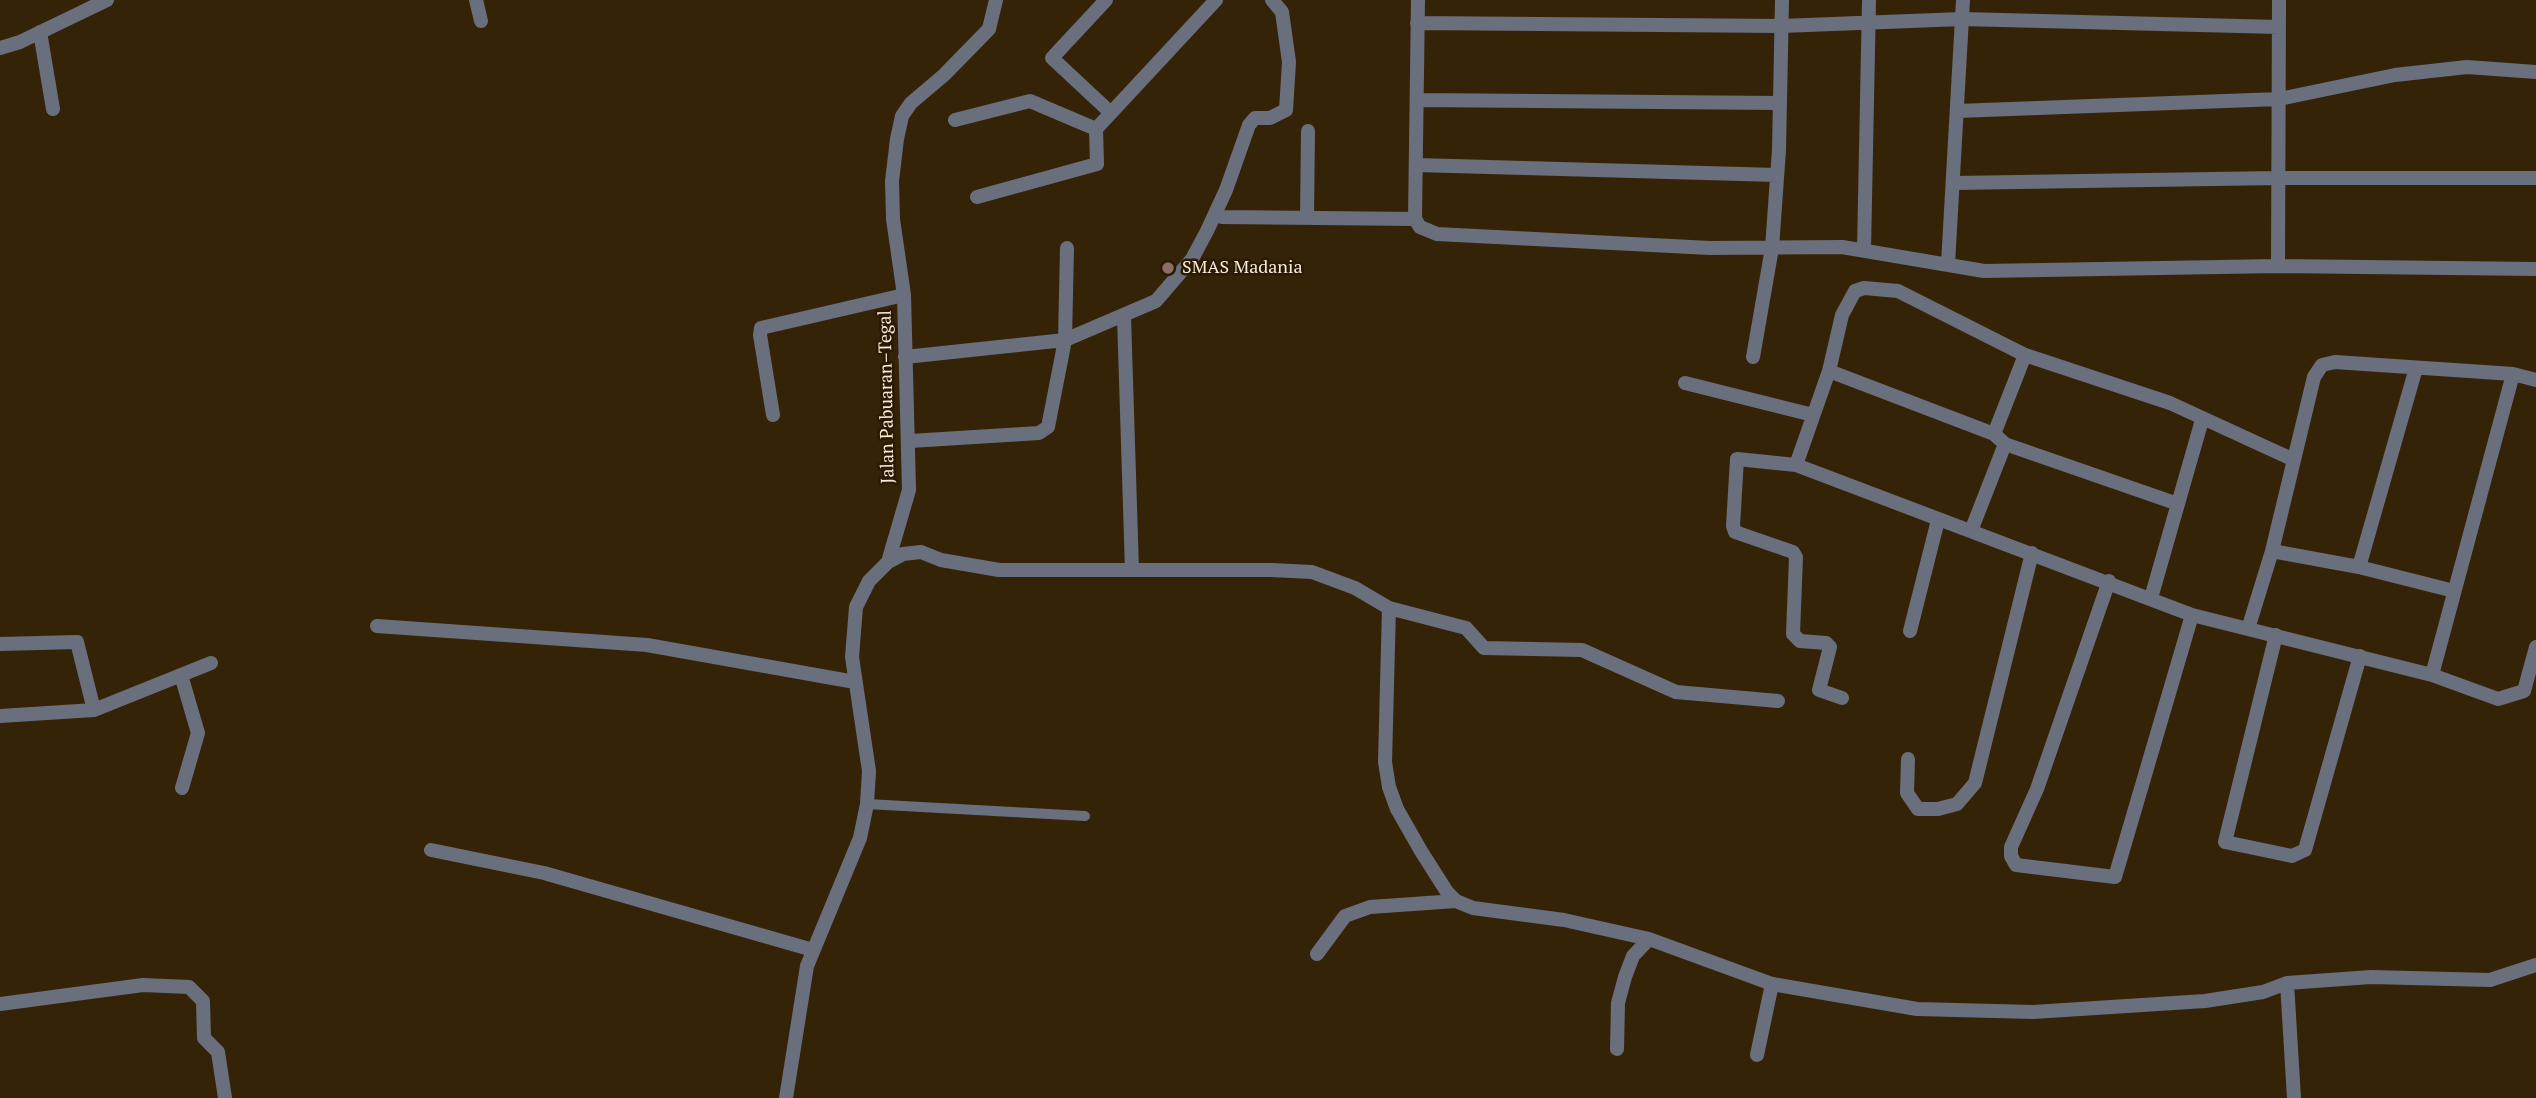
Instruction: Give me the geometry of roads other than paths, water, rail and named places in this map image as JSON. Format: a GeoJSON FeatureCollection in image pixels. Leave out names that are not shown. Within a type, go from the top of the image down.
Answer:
{"type":"FeatureCollection","features":[{"type":"Feature","properties":{"kind":"street"},"geometry":{"type":"LineString","coordinates":[[0,48],[107,0]]}},
{"type":"Feature","properties":{"kind":"street"},"geometry":{"type":"LineString","coordinates":[[476,0],[481,21]]}},
{"type":"Feature","properties":{"kind":"street","name":"Jalan Pabuaran–Tegal"},"geometry":{"type":"LineString","coordinates":[[786,1098],[797,1017],[813,950],[860,838],[867,804],[869,771],[855,682],[852,630],[856,607],[869,581],[888,562],[909,490],[910,441],[904,295],[893,219],[892,181],[902,116],[911,103],[989,29],[996,0]]}},
{"type":"Feature","properties":{"kind":"street"},"geometry":{"type":"LineString","coordinates":[[1106,0],[1052,58],[1111,113]]}},
{"type":"Feature","properties":{"kind":"street"},"geometry":{"type":"LineString","coordinates":[[977,197],[1097,164],[1096,129],[1216,0]]}},
{"type":"Feature","properties":{"kind":"street"},"geometry":{"type":"LineString","coordinates":[[905,357],[1065,340],[1124,317],[1156,301],[1192,259],[1226,190],[1249,125],[1255,118],[1270,118],[1286,110],[1289,62],[1282,12],[1272,0]]}},
{"type":"Feature","properties":{"kind":"street"},"geometry":{"type":"LineString","coordinates":[[1418,0],[1415,219],[1420,227],[1437,234],[1772,248],[1842,247],[1984,271],[2278,266],[2536,270]]}},
{"type":"Feature","properties":{"kind":"street"},"geometry":{"type":"LineString","coordinates":[[1753,357],[1772,248],[1782,0]]}},
{"type":"Feature","properties":{"kind":"street"},"geometry":{"type":"LineString","coordinates":[[1864,250],[1869,0]]}},
{"type":"Feature","properties":{"kind":"street"},"geometry":{"type":"LineString","coordinates":[[1948,264],[1963,0]]}},
{"type":"Feature","properties":{"kind":"street"},"geometry":{"type":"LineString","coordinates":[[2278,266],[2279,0]]}},
{"type":"Feature","properties":{"kind":"street"},"geometry":{"type":"LineString","coordinates":[[1417,23],[1781,26],[1868,25],[1962,19],[2279,27]]}},
{"type":"Feature","properties":{"kind":"street"},"geometry":{"type":"LineString","coordinates":[[40,32],[53,109]]}},
{"type":"Feature","properties":{"kind":"street"},"geometry":{"type":"LineString","coordinates":[[1957,111],[2279,99],[2395,75],[2467,67],[2536,72]]}},
{"type":"Feature","properties":{"kind":"street"},"geometry":{"type":"LineString","coordinates":[[1416,100],[1779,103]]}},
{"type":"Feature","properties":{"kind":"street"},"geometry":{"type":"LineString","coordinates":[[955,120],[1030,101],[1096,129]]}},
{"type":"Feature","properties":{"kind":"street"},"geometry":{"type":"LineString","coordinates":[[1307,218],[1308,131]]}},
{"type":"Feature","properties":{"kind":"street"},"geometry":{"type":"LineString","coordinates":[[1416,165],[1777,175]]}},
{"type":"Feature","properties":{"kind":"street"},"geometry":{"type":"LineString","coordinates":[[1953,183],[2278,178],[2536,178]]}},
{"type":"Feature","properties":{"kind":"street"},"geometry":{"type":"LineString","coordinates":[[1222,218],[1415,219]]}},
{"type":"Feature","properties":{"kind":"street"},"geometry":{"type":"LineString","coordinates":[[910,441],[1039,433],[1048,427],[1065,340],[1067,248]]}},
{"type":"Feature","properties":{"kind":"street"},"geometry":{"type":"LineString","coordinates":[[1796,465],[1829,371],[1842,315],[1855,291],[1864,288],[1898,291],[2025,355],[2170,403],[2294,460]]}},
{"type":"Feature","properties":{"kind":"street"},"geometry":{"type":"LineString","coordinates":[[773,415],[761,328],[904,295]]}},
{"type":"Feature","properties":{"kind":"street"},"geometry":{"type":"LineString","coordinates":[[1124,317],[1132,570]]}},
{"type":"Feature","properties":{"kind":"street"},"geometry":{"type":"LineString","coordinates":[[1994,434],[2025,355]]}},
{"type":"Feature","properties":{"kind":"street"},"geometry":{"type":"LineString","coordinates":[[2248,629],[2272,551],[2314,377],[2322,365],[2335,362],[2512,374],[2536,380]]}},
{"type":"Feature","properties":{"kind":"street"},"geometry":{"type":"LineString","coordinates":[[2360,567],[2416,369]]}},
{"type":"Feature","properties":{"kind":"street"},"geometry":{"type":"LineString","coordinates":[[1829,371],[1994,434],[2005,444],[2178,504]]}},
{"type":"Feature","properties":{"kind":"street"},"geometry":{"type":"LineString","coordinates":[[2432,676],[2454,591],[2463,568],[2512,374]]}},
{"type":"Feature","properties":{"kind":"street"},"geometry":{"type":"LineString","coordinates":[[1685,383],[1813,415]]}},
{"type":"Feature","properties":{"kind":"street"},"geometry":{"type":"LineString","coordinates":[[2151,598],[2202,420]]}},
{"type":"Feature","properties":{"kind":"street"},"geometry":{"type":"LineString","coordinates":[[1971,531],[2005,444]]}},
{"type":"Feature","properties":{"kind":"street"},"geometry":{"type":"LineString","coordinates":[[1842,698],[1819,690],[1830,647],[1826,643],[1800,641],[1793,634],[1796,557],[1793,552],[1735,532],[1733,526],[1737,458],[1796,465],[1938,520],[2109,581],[2192,615],[2360,656],[2432,676],[2498,699],[2510,698],[2524,691],[2536,647]]}},
{"type":"Feature","properties":{"kind":"street"},"geometry":{"type":"LineString","coordinates":[[1910,632],[1938,520]]}},
{"type":"Feature","properties":{"kind":"street"},"geometry":{"type":"LineString","coordinates":[[2272,551],[2360,567],[2454,591]]}},
{"type":"Feature","properties":{"kind":"street"},"geometry":{"type":"LineString","coordinates":[[888,562],[903,554],[921,552],[953,562],[999,570],[1312,572],[1355,588],[1389,608],[1466,628],[1484,648],[1567,647],[1598,655],[1642,679],[1676,692],[1779,701]]}},
{"type":"Feature","properties":{"kind":"street"},"geometry":{"type":"LineString","coordinates":[[1908,760],[1908,793],[1918,809],[1938,809],[1957,804],[1975,783],[2032,553]]}},
{"type":"Feature","properties":{"kind":"street"},"geometry":{"type":"LineString","coordinates":[[2109,581],[2037,789],[2011,847],[2011,856],[2016,865],[2115,877],[2192,615]]}},
{"type":"Feature","properties":{"kind":"street"},"geometry":{"type":"LineString","coordinates":[[1389,608],[1385,762],[1390,787],[1397,808],[1447,892],[1457,901],[1473,908],[1564,920],[1649,939],[1772,984],[1917,1009],[2033,1012],[2205,1001],[2263,992],[2287,983],[2371,977],[2490,980],[2536,965]]}},
{"type":"Feature","properties":{"kind":"street"},"geometry":{"type":"LineString","coordinates":[[377,626],[647,645],[855,682]]}},
{"type":"Feature","properties":{"kind":"street"},"geometry":{"type":"LineString","coordinates":[[2276,635],[2225,842],[2292,856],[2305,850],[2360,656]]}},
{"type":"Feature","properties":{"kind":"street"},"geometry":{"type":"LineString","coordinates":[[0,644],[77,642],[94,709]]}},
{"type":"Feature","properties":{"kind":"street"},"geometry":{"type":"LineString","coordinates":[[0,716],[94,709],[211,663]]}},
{"type":"Feature","properties":{"kind":"street"},"geometry":{"type":"LineString","coordinates":[[181,675],[198,733],[182,788]]}},
{"type":"Feature","properties":{"kind":"street"},"geometry":{"type":"LineString","coordinates":[[431,850],[544,873],[813,950]]}},
{"type":"Feature","properties":{"kind":"street"},"geometry":{"type":"LineString","coordinates":[[1317,954],[1345,916],[1370,907],[1457,901]]}},
{"type":"Feature","properties":{"kind":"street"},"geometry":{"type":"LineString","coordinates":[[1617,1049],[1618,1003],[1625,976],[1633,956],[1649,939]]}},
{"type":"Feature","properties":{"kind":"street"},"geometry":{"type":"LineString","coordinates":[[2287,983],[2294,1098]]}},
{"type":"Feature","properties":{"kind":"street"},"geometry":{"type":"LineString","coordinates":[[1757,1055],[1772,984]]}},
{"type":"Feature","properties":{"kind":"street"},"geometry":{"type":"LineString","coordinates":[[0,1004],[143,985],[189,987],[203,1001],[204,1038],[218,1052],[225,1098]]}},
{"type":"Feature","properties":{"kind":"lane"},"geometry":{"type":"LineString","coordinates":[[867,804],[1085,816]]}},
{"type":"Feature","properties":{"kind":"place","name":"SMAS Madania"},"geometry":{"type":"Point","coordinates":[1168,268]}}]}
